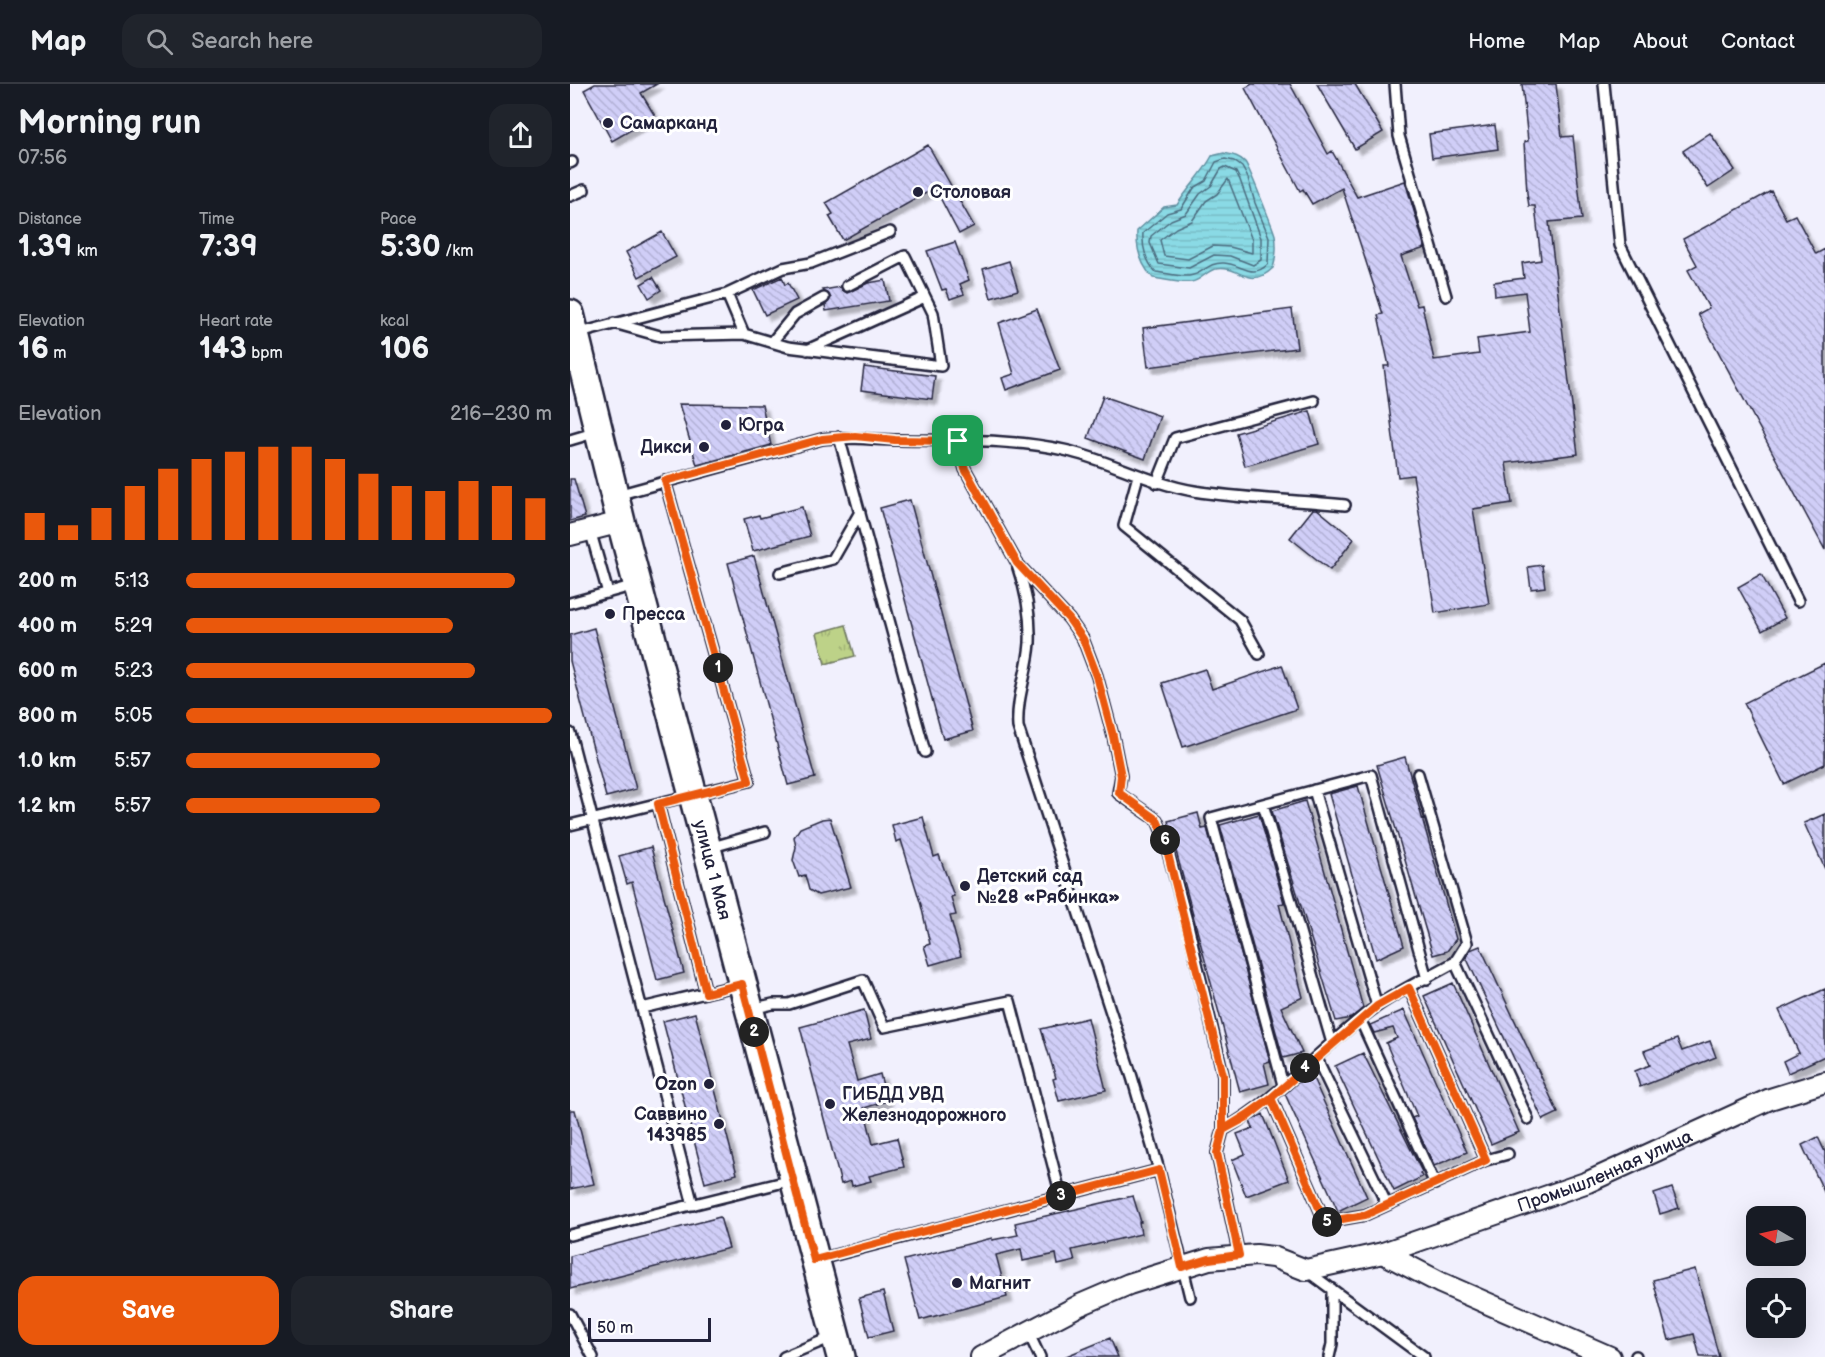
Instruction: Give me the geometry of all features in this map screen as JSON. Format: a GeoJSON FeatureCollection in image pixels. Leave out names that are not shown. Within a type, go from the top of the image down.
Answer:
{"type":"FeatureCollection","features":[{"type":"Feature","properties":{"kind":"street","name":"улица 1 Мая"},"geometry":{"type":"LineString","coordinates":[[572,324],[706,849],[838,1346]]}},
{"type":"Feature","properties":{"kind":"street"},"geometry":{"type":"LineString","coordinates":[[570,535],[621,522]]}},
{"type":"Feature","properties":{"kind":"street","name":"Промышленная улица"},"geometry":{"type":"LineString","coordinates":[[1305,1270],[1383,1252],[1588,1182],[1769,1093],[1825,1082]]}},
{"type":"Feature","properties":{"kind":"street"},"geometry":{"type":"LineString","coordinates":[[1383,1252],[1441,1283],[1610,1357]]}},
{"type":"Feature","properties":{"kind":"street"},"geometry":{"type":"LineString","coordinates":[[981,1357],[1005,1351],[1028,1332],[1080,1305],[1209,1259],[1239,1255],[1273,1257],[1305,1270]]}},
{"type":"Feature","properties":{"kind":"lane"},"geometry":{"type":"LineString","coordinates":[[1395,84],[1399,136],[1446,296]]}},
{"type":"Feature","properties":{"kind":"lane"},"geometry":{"type":"LineString","coordinates":[[1604,84],[1620,245],[1798,601]]}},
{"type":"Feature","properties":{"kind":"lane"},"geometry":{"type":"LineString","coordinates":[[570,196],[584,190]]}},
{"type":"Feature","properties":{"kind":"lane"},"geometry":{"type":"LineString","coordinates":[[572,324],[614,323],[727,294],[783,268],[810,263],[890,232]]}},
{"type":"Feature","properties":{"kind":"lane"},"geometry":{"type":"LineString","coordinates":[[614,323],[660,336],[744,334],[807,350],[941,366],[933,313],[905,256],[846,286]]}},
{"type":"Feature","properties":{"kind":"lane"},"geometry":{"type":"LineString","coordinates":[[727,294],[744,334]]}},
{"type":"Feature","properties":{"kind":"lane"},"geometry":{"type":"LineString","coordinates":[[807,350],[925,297]]}},
{"type":"Feature","properties":{"kind":"lane"},"geometry":{"type":"LineString","coordinates":[[772,342],[795,314],[824,298]]}},
{"type":"Feature","properties":{"kind":"lane"},"geometry":{"type":"LineString","coordinates":[[1157,483],[1175,438],[1314,401]]}},
{"type":"Feature","properties":{"kind":"lane"},"geometry":{"type":"LineString","coordinates":[[570,440],[599,432]]}},
{"type":"Feature","properties":{"kind":"lane"},"geometry":{"type":"LineString","coordinates":[[615,496],[822,439],[839,437],[1001,442],[1063,450],[1157,483],[1196,491],[1345,505]]}},
{"type":"Feature","properties":{"kind":"lane"},"geometry":{"type":"LineString","coordinates":[[839,437],[925,752]]}},
{"type":"Feature","properties":{"kind":"lane"},"geometry":{"type":"LineString","coordinates":[[958,441],[965,469],[1017,563],[1069,619],[1083,639],[1097,676],[1113,736],[1121,776],[1119,793],[1157,820],[1163,834],[1223,1075],[1223,1130],[1217,1153],[1239,1255]]}},
{"type":"Feature","properties":{"kind":"lane"},"geometry":{"type":"LineString","coordinates":[[1138,476],[1124,526],[1240,620],[1259,654]]}},
{"type":"Feature","properties":{"kind":"lane"},"geometry":{"type":"LineString","coordinates":[[570,834],[574,825],[749,781],[665,481]]}},
{"type":"Feature","properties":{"kind":"lane"},"geometry":{"type":"LineString","coordinates":[[780,573],[833,559],[860,512]]}},
{"type":"Feature","properties":{"kind":"lane"},"geometry":{"type":"LineString","coordinates":[[590,530],[608,593]]}},
{"type":"Feature","properties":{"kind":"lane"},"geometry":{"type":"LineString","coordinates":[[1017,563],[1029,620],[1030,643],[1017,702],[1018,727],[1132,1077],[1159,1170],[1190,1298]]}},
{"type":"Feature","properties":{"kind":"lane"},"geometry":{"type":"LineString","coordinates":[[570,603],[638,585]]}},
{"type":"Feature","properties":{"kind":"lane"},"geometry":{"type":"LineString","coordinates":[[570,733],[693,1204]]}},
{"type":"Feature","properties":{"kind":"lane"},"geometry":{"type":"LineString","coordinates":[[1223,1130],[1247,1117],[1271,1098],[1283,1085],[1317,1059],[1332,1043],[1377,1006],[1455,962],[1467,943],[1418,774]]}},
{"type":"Feature","properties":{"kind":"lane"},"geometry":{"type":"LineString","coordinates":[[1283,1085],[1211,818],[1371,775],[1426,979]]}},
{"type":"Feature","properties":{"kind":"lane"},"geometry":{"type":"LineString","coordinates":[[1314,790],[1377,1006]]}},
{"type":"Feature","properties":{"kind":"lane"},"geometry":{"type":"LineString","coordinates":[[658,804],[706,993]]}},
{"type":"Feature","properties":{"kind":"lane"},"geometry":{"type":"LineString","coordinates":[[1263,804],[1332,1043]]}},
{"type":"Feature","properties":{"kind":"lane"},"geometry":{"type":"LineString","coordinates":[[706,849],[765,832]]}},
{"type":"Feature","properties":{"kind":"lane"},"geometry":{"type":"LineString","coordinates":[[1455,962],[1528,1119]]}},
{"type":"Feature","properties":{"kind":"lane"},"geometry":{"type":"LineString","coordinates":[[642,1008],[706,993],[745,997],[772,1004],[789,1004],[863,980],[884,1028],[1010,1001],[1061,1196]]}},
{"type":"Feature","properties":{"kind":"lane"},"geometry":{"type":"LineString","coordinates":[[1409,988],[1486,1160]]}},
{"type":"Feature","properties":{"kind":"lane"},"geometry":{"type":"LineString","coordinates":[[1360,1019],[1435,1184]]}},
{"type":"Feature","properties":{"kind":"lane"},"geometry":{"type":"LineString","coordinates":[[1317,1059],[1386,1205]]}},
{"type":"Feature","properties":{"kind":"lane"},"geometry":{"type":"LineString","coordinates":[[1271,1098],[1325,1222],[1365,1215],[1486,1160],[1508,1154]]}},
{"type":"Feature","properties":{"kind":"lane"},"geometry":{"type":"LineString","coordinates":[[814,1260],[1159,1170]]}},
{"type":"Feature","properties":{"kind":"lane"},"geometry":{"type":"LineString","coordinates":[[570,1235],[793,1180]]}},
{"type":"Feature","properties":{"kind":"lane"},"geometry":{"type":"LineString","coordinates":[[1305,1270],[1424,1357]]}},
{"type":"Feature","properties":{"kind":"lane"},"geometry":{"type":"LineString","coordinates":[[1329,1357],[1332,1344],[1332,1289]]}},
{"type":"Feature","properties":{"kind":"lane"},"geometry":{"type":"LineString","coordinates":[[570,1314],[593,1357]]}},
{"type":"Feature","properties":{"kind":"lane"},"geometry":{"type":"LineString","coordinates":[[1028,1332],[1040,1357]]}},
{"type":"Feature","properties":{"kind":"lane"},"geometry":{"type":"LineString","coordinates":[[784,1357],[838,1346]]}},
{"type":"Feature","properties":{"kind":"green space"},"geometry":{"type":"Polygon","coordinates":[[[846,625],[855,656],[825,664],[817,633],[846,625]]]}},
{"type":"Feature","properties":{"kind":"water"},"geometry":{"type":"Polygon","coordinates":[[[1224,153],[1243,160],[1251,174],[1275,235],[1276,252],[1273,268],[1257,277],[1245,276],[1232,270],[1216,269],[1191,282],[1153,278],[1140,256],[1137,231],[1164,207],[1177,205],[1212,156],[1224,153]]]}},
{"type":"Feature","properties":{"kind":"building"},"geometry":{"type":"Polygon","coordinates":[[[595,84],[657,84],[641,93],[655,116],[612,141],[584,90],[595,84]]]}},
{"type":"Feature","properties":{"kind":"building"},"geometry":{"type":"Polygon","coordinates":[[[1252,84],[1290,84],[1328,154],[1332,151],[1357,197],[1405,181],[1425,248],[1401,256],[1417,306],[1422,305],[1434,360],[1479,354],[1477,339],[1530,332],[1525,292],[1495,296],[1494,282],[1524,278],[1522,263],[1541,260],[1535,206],[1529,206],[1527,193],[1524,142],[1528,141],[1522,84],[1556,84],[1562,137],[1573,136],[1582,219],[1549,222],[1578,454],[1506,463],[1512,503],[1473,509],[1489,604],[1435,613],[1413,475],[1398,477],[1384,366],[1389,366],[1378,315],[1383,314],[1342,188],[1312,204],[1303,189],[1300,191],[1245,88],[1252,84]]]}},
{"type":"Feature","properties":{"kind":"building"},"geometry":{"type":"Polygon","coordinates":[[[1317,84],[1355,84],[1383,132],[1355,149],[1317,84]]]}},
{"type":"Feature","properties":{"kind":"building"},"geometry":{"type":"Polygon","coordinates":[[[1495,125],[1498,149],[1432,158],[1429,134],[1495,125]]]}},
{"type":"Feature","properties":{"kind":"building"},"geometry":{"type":"Polygon","coordinates":[[[1710,133],[1735,170],[1708,188],[1683,151],[1710,133]]]}},
{"type":"Feature","properties":{"kind":"building"},"geometry":{"type":"Polygon","coordinates":[[[928,145],[974,226],[959,234],[935,188],[843,240],[829,216],[833,214],[826,203],[928,145]]]}},
{"type":"Feature","properties":{"kind":"building"},"geometry":{"type":"Polygon","coordinates":[[[1771,191],[1786,219],[1795,215],[1816,254],[1825,249],[1825,550],[1698,314],[1709,308],[1688,270],[1697,265],[1683,239],[1771,191]]]}},
{"type":"Feature","properties":{"kind":"building"},"geometry":{"type":"Polygon","coordinates":[[[662,232],[676,257],[639,277],[626,252],[662,232]]]}},
{"type":"Feature","properties":{"kind":"building"},"geometry":{"type":"Polygon","coordinates":[[[955,242],[969,280],[960,284],[964,294],[950,299],[946,289],[942,290],[927,251],[955,242]]]}},
{"type":"Feature","properties":{"kind":"building"},"geometry":{"type":"Polygon","coordinates":[[[1009,261],[1018,290],[991,298],[983,269],[1009,261]]]}},
{"type":"Feature","properties":{"kind":"building"},"geometry":{"type":"Polygon","coordinates":[[[653,277],[661,290],[649,298],[641,284],[653,277]]]}},
{"type":"Feature","properties":{"kind":"building"},"geometry":{"type":"Polygon","coordinates":[[[782,277],[785,285],[788,283],[797,300],[765,315],[753,290],[782,277]]]}},
{"type":"Feature","properties":{"kind":"building"},"geometry":{"type":"Polygon","coordinates":[[[885,280],[889,301],[826,311],[825,305],[831,298],[823,290],[841,287],[847,293],[868,283],[885,280]]]}},
{"type":"Feature","properties":{"kind":"building"},"geometry":{"type":"Polygon","coordinates":[[[1037,309],[1060,370],[1006,390],[1002,378],[1014,374],[999,323],[1037,309]]]}},
{"type":"Feature","properties":{"kind":"building"},"geometry":{"type":"Polygon","coordinates":[[[1292,309],[1297,348],[1148,367],[1143,328],[1292,309]]]}},
{"type":"Feature","properties":{"kind":"building"},"geometry":{"type":"Polygon","coordinates":[[[864,367],[935,376],[932,399],[861,390],[864,367]]]}},
{"type":"Feature","properties":{"kind":"building"},"geometry":{"type":"Polygon","coordinates":[[[1103,396],[1160,416],[1145,459],[1088,438],[1103,396]]]}},
{"type":"Feature","properties":{"kind":"building","name":"Югра"},"geometry":{"type":"Polygon","coordinates":[[[679,404],[762,405],[771,445],[697,465],[679,404]]]}},
{"type":"Feature","properties":{"kind":"building"},"geometry":{"type":"Polygon","coordinates":[[[1310,411],[1319,444],[1245,466],[1236,433],[1310,411]]]}},
{"type":"Feature","properties":{"kind":"building"},"geometry":{"type":"Polygon","coordinates":[[[570,479],[574,479],[585,517],[570,521],[570,479]]]}},
{"type":"Feature","properties":{"kind":"building"},"geometry":{"type":"Polygon","coordinates":[[[910,500],[973,731],[943,739],[880,508],[910,500]]]}},
{"type":"Feature","properties":{"kind":"building"},"geometry":{"type":"Polygon","coordinates":[[[802,507],[810,536],[753,551],[744,519],[759,515],[760,518],[802,507]]]}},
{"type":"Feature","properties":{"kind":"building"},"geometry":{"type":"Polygon","coordinates":[[[1313,509],[1317,509],[1354,539],[1330,570],[1290,538],[1313,509]]]}},
{"type":"Feature","properties":{"kind":"building"},"geometry":{"type":"Polygon","coordinates":[[[754,556],[815,778],[788,785],[728,563],[754,556]]]}},
{"type":"Feature","properties":{"kind":"building"},"geometry":{"type":"Polygon","coordinates":[[[1542,565],[1545,587],[1531,589],[1528,567],[1542,565]]]}},
{"type":"Feature","properties":{"kind":"building"},"geometry":{"type":"Polygon","coordinates":[[[1761,574],[1785,618],[1762,631],[1738,587],[1761,574]]]}},
{"type":"Feature","properties":{"kind":"building"},"geometry":{"type":"Polygon","coordinates":[[[594,628],[636,789],[606,797],[570,661],[570,635],[594,628]]]}},
{"type":"Feature","properties":{"kind":"building"},"geometry":{"type":"Polygon","coordinates":[[[1825,663],[1825,764],[1784,784],[1744,703],[1825,663]]]}},
{"type":"Feature","properties":{"kind":"building"},"geometry":{"type":"Polygon","coordinates":[[[1282,665],[1297,709],[1183,747],[1162,683],[1205,669],[1212,689],[1282,665]]]}},
{"type":"Feature","properties":{"kind":"building"},"geometry":{"type":"Polygon","coordinates":[[[1405,757],[1456,939],[1447,951],[1433,955],[1377,765],[1405,757]]]}},
{"type":"Feature","properties":{"kind":"building"},"geometry":{"type":"Polygon","coordinates":[[[1358,786],[1404,946],[1376,959],[1329,794],[1358,786]]]}},
{"type":"Feature","properties":{"kind":"building"},"geometry":{"type":"Polygon","coordinates":[[[1305,801],[1363,1008],[1351,1018],[1336,1021],[1272,811],[1305,801]]]}},
{"type":"Feature","properties":{"kind":"building"},"geometry":{"type":"Polygon","coordinates":[[[1198,813],[1202,829],[1207,828],[1270,1061],[1264,1063],[1269,1084],[1240,1092],[1168,821],[1198,813]]]}},
{"type":"Feature","properties":{"kind":"building"},"geometry":{"type":"Polygon","coordinates":[[[1259,814],[1284,903],[1279,904],[1303,997],[1281,1007],[1302,1053],[1283,1058],[1220,825],[1259,814]]]}},
{"type":"Feature","properties":{"kind":"building"},"geometry":{"type":"Polygon","coordinates":[[[1825,814],[1825,869],[1804,823],[1825,814]]]}},
{"type":"Feature","properties":{"kind":"building"},"geometry":{"type":"Polygon","coordinates":[[[923,817],[934,857],[939,855],[954,896],[951,897],[956,915],[950,916],[961,956],[930,965],[924,946],[930,944],[921,905],[901,840],[896,842],[892,825],[923,817]]]}},
{"type":"Feature","properties":{"kind":"building"},"geometry":{"type":"Polygon","coordinates":[[[830,818],[851,887],[818,895],[809,890],[805,875],[799,877],[793,860],[796,847],[794,837],[800,828],[830,818]]]}},
{"type":"Feature","properties":{"kind":"building"},"geometry":{"type":"Polygon","coordinates":[[[651,847],[684,973],[657,980],[632,882],[627,884],[619,856],[651,847]]]}},
{"type":"Feature","properties":{"kind":"building"},"geometry":{"type":"Polygon","coordinates":[[[1480,946],[1558,1113],[1543,1120],[1466,957],[1470,950],[1480,946]]]}},
{"type":"Feature","properties":{"kind":"building"},"geometry":{"type":"Polygon","coordinates":[[[1453,983],[1519,1132],[1491,1144],[1424,996],[1453,983]]]}},
{"type":"Feature","properties":{"kind":"building"},"geometry":{"type":"Polygon","coordinates":[[[1825,989],[1825,1056],[1788,1073],[1783,1061],[1799,1053],[1779,1010],[1825,989]]]}},
{"type":"Feature","properties":{"kind":"building"},"geometry":{"type":"Polygon","coordinates":[[[864,1010],[871,1039],[847,1045],[857,1081],[880,1074],[887,1101],[864,1108],[873,1144],[897,1138],[904,1167],[869,1176],[871,1181],[852,1186],[851,1181],[841,1184],[800,1027],[864,1010]]]}},
{"type":"Feature","properties":{"kind":"building"},"geometry":{"type":"Polygon","coordinates":[[[1404,1010],[1467,1152],[1434,1166],[1412,1118],[1417,1116],[1386,1043],[1397,1038],[1393,1028],[1374,1033],[1370,1025],[1404,1010]]]}},
{"type":"Feature","properties":{"kind":"building"},"geometry":{"type":"Polygon","coordinates":[[[695,1013],[737,1174],[705,1183],[663,1021],[695,1013]]]}},
{"type":"Feature","properties":{"kind":"building"},"geometry":{"type":"Polygon","coordinates":[[[1088,1018],[1106,1090],[1059,1101],[1053,1079],[1056,1078],[1041,1029],[1088,1018]]]}},
{"type":"Feature","properties":{"kind":"building"},"geometry":{"type":"Polygon","coordinates":[[[1677,1039],[1682,1051],[1710,1041],[1716,1057],[1640,1087],[1635,1071],[1650,1065],[1644,1051],[1677,1039]]]}},
{"type":"Feature","properties":{"kind":"building"},"geometry":{"type":"Polygon","coordinates":[[[1363,1053],[1422,1172],[1420,1173],[1422,1177],[1394,1191],[1335,1066],[1363,1053]]]}},
{"type":"Feature","properties":{"kind":"building"},"geometry":{"type":"Polygon","coordinates":[[[1312,1076],[1367,1197],[1338,1211],[1285,1094],[1297,1083],[1312,1076]]]}},
{"type":"Feature","properties":{"kind":"building"},"geometry":{"type":"Polygon","coordinates":[[[570,1110],[575,1110],[594,1184],[570,1189],[570,1110]]]}},
{"type":"Feature","properties":{"kind":"building"},"geometry":{"type":"Polygon","coordinates":[[[1263,1114],[1289,1180],[1246,1196],[1232,1160],[1245,1154],[1237,1134],[1253,1128],[1250,1121],[1263,1114]]]}},
{"type":"Feature","properties":{"kind":"building"},"geometry":{"type":"Polygon","coordinates":[[[1818,1137],[1825,1152],[1825,1194],[1802,1145],[1818,1137]]]}},
{"type":"Feature","properties":{"kind":"building"},"geometry":{"type":"Polygon","coordinates":[[[1672,1188],[1679,1208],[1660,1214],[1654,1194],[1672,1188]]]}},
{"type":"Feature","properties":{"kind":"building"},"geometry":{"type":"Polygon","coordinates":[[[1133,1196],[1141,1222],[1139,1222],[1141,1234],[1072,1250],[1075,1261],[1058,1265],[1056,1254],[1023,1261],[1021,1249],[996,1255],[1007,1297],[920,1320],[904,1260],[992,1238],[992,1240],[1018,1235],[1015,1223],[1133,1196]]]}},
{"type":"Feature","properties":{"kind":"building"},"geometry":{"type":"Polygon","coordinates":[[[720,1217],[729,1248],[570,1289],[570,1256],[720,1217]]]}},
{"type":"Feature","properties":{"kind":"building"},"geometry":{"type":"Polygon","coordinates":[[[1695,1269],[1719,1357],[1700,1357],[1694,1334],[1669,1340],[1653,1280],[1695,1269]]]}},
{"type":"Feature","properties":{"kind":"building"},"geometry":{"type":"Polygon","coordinates":[[[883,1292],[893,1331],[869,1337],[859,1298],[883,1292]]]}},
{"type":"Feature","properties":{"kind":"building"},"geometry":{"type":"Polygon","coordinates":[[[1110,1338],[1118,1357],[1064,1357],[1110,1338]]]}},
{"type":"Feature","properties":{"kind":"place","name":"Самарканд"},"geometry":{"type":"Point","coordinates":[608,123]}},
{"type":"Feature","properties":{"kind":"place","name":"Столовая"},"geometry":{"type":"Point","coordinates":[918,192]}},
{"type":"Feature","properties":{"kind":"place","name":"Югра"},"geometry":{"type":"Point","coordinates":[726,425]}},
{"type":"Feature","properties":{"kind":"place","name":"Дикси"},"geometry":{"type":"Point","coordinates":[704,447]}},
{"type":"Feature","properties":{"kind":"place","name":"Пресса"},"geometry":{"type":"Point","coordinates":[610,614]}},
{"type":"Feature","properties":{"kind":"place","name":"Детский сад №28 «Рябинка»"},"geometry":{"type":"Point","coordinates":[965,886]}},
{"type":"Feature","properties":{"kind":"place","name":"Ozon"},"geometry":{"type":"Point","coordinates":[709,1084]}},
{"type":"Feature","properties":{"kind":"place","name":"ГИБДД УВД Железнодорожного"},"geometry":{"type":"Point","coordinates":[830,1104]}},
{"type":"Feature","properties":{"kind":"place","name":"Саввино 143985"},"geometry":{"type":"Point","coordinates":[719,1124]}},
{"type":"Feature","properties":{"kind":"place","name":"Магнит"},"geometry":{"type":"Point","coordinates":[957,1283]}},
{"type":"Feature","properties":{"kind":"route"},"geometry":{"type":"LineString","coordinates":[[958,441],[895,440],[855,436],[822,439],[665,481],[749,781],[658,804],[706,993],[742,984],[814,1260],[1159,1170],[1182,1267],[1209,1259],[1239,1255],[1217,1153],[1223,1130],[1247,1117],[1271,1098],[1283,1085],[1317,1059],[1332,1043],[1377,1006],[1409,988],[1486,1160],[1365,1215],[1325,1222],[1271,1098],[1256,1110],[1247,1117],[1223,1130],[1223,1075],[1188,926],[1163,834],[1157,820],[1119,793],[1121,776],[1113,736],[1097,676],[1083,639],[1069,619],[1017,563],[965,469],[958,441]]}}]}
